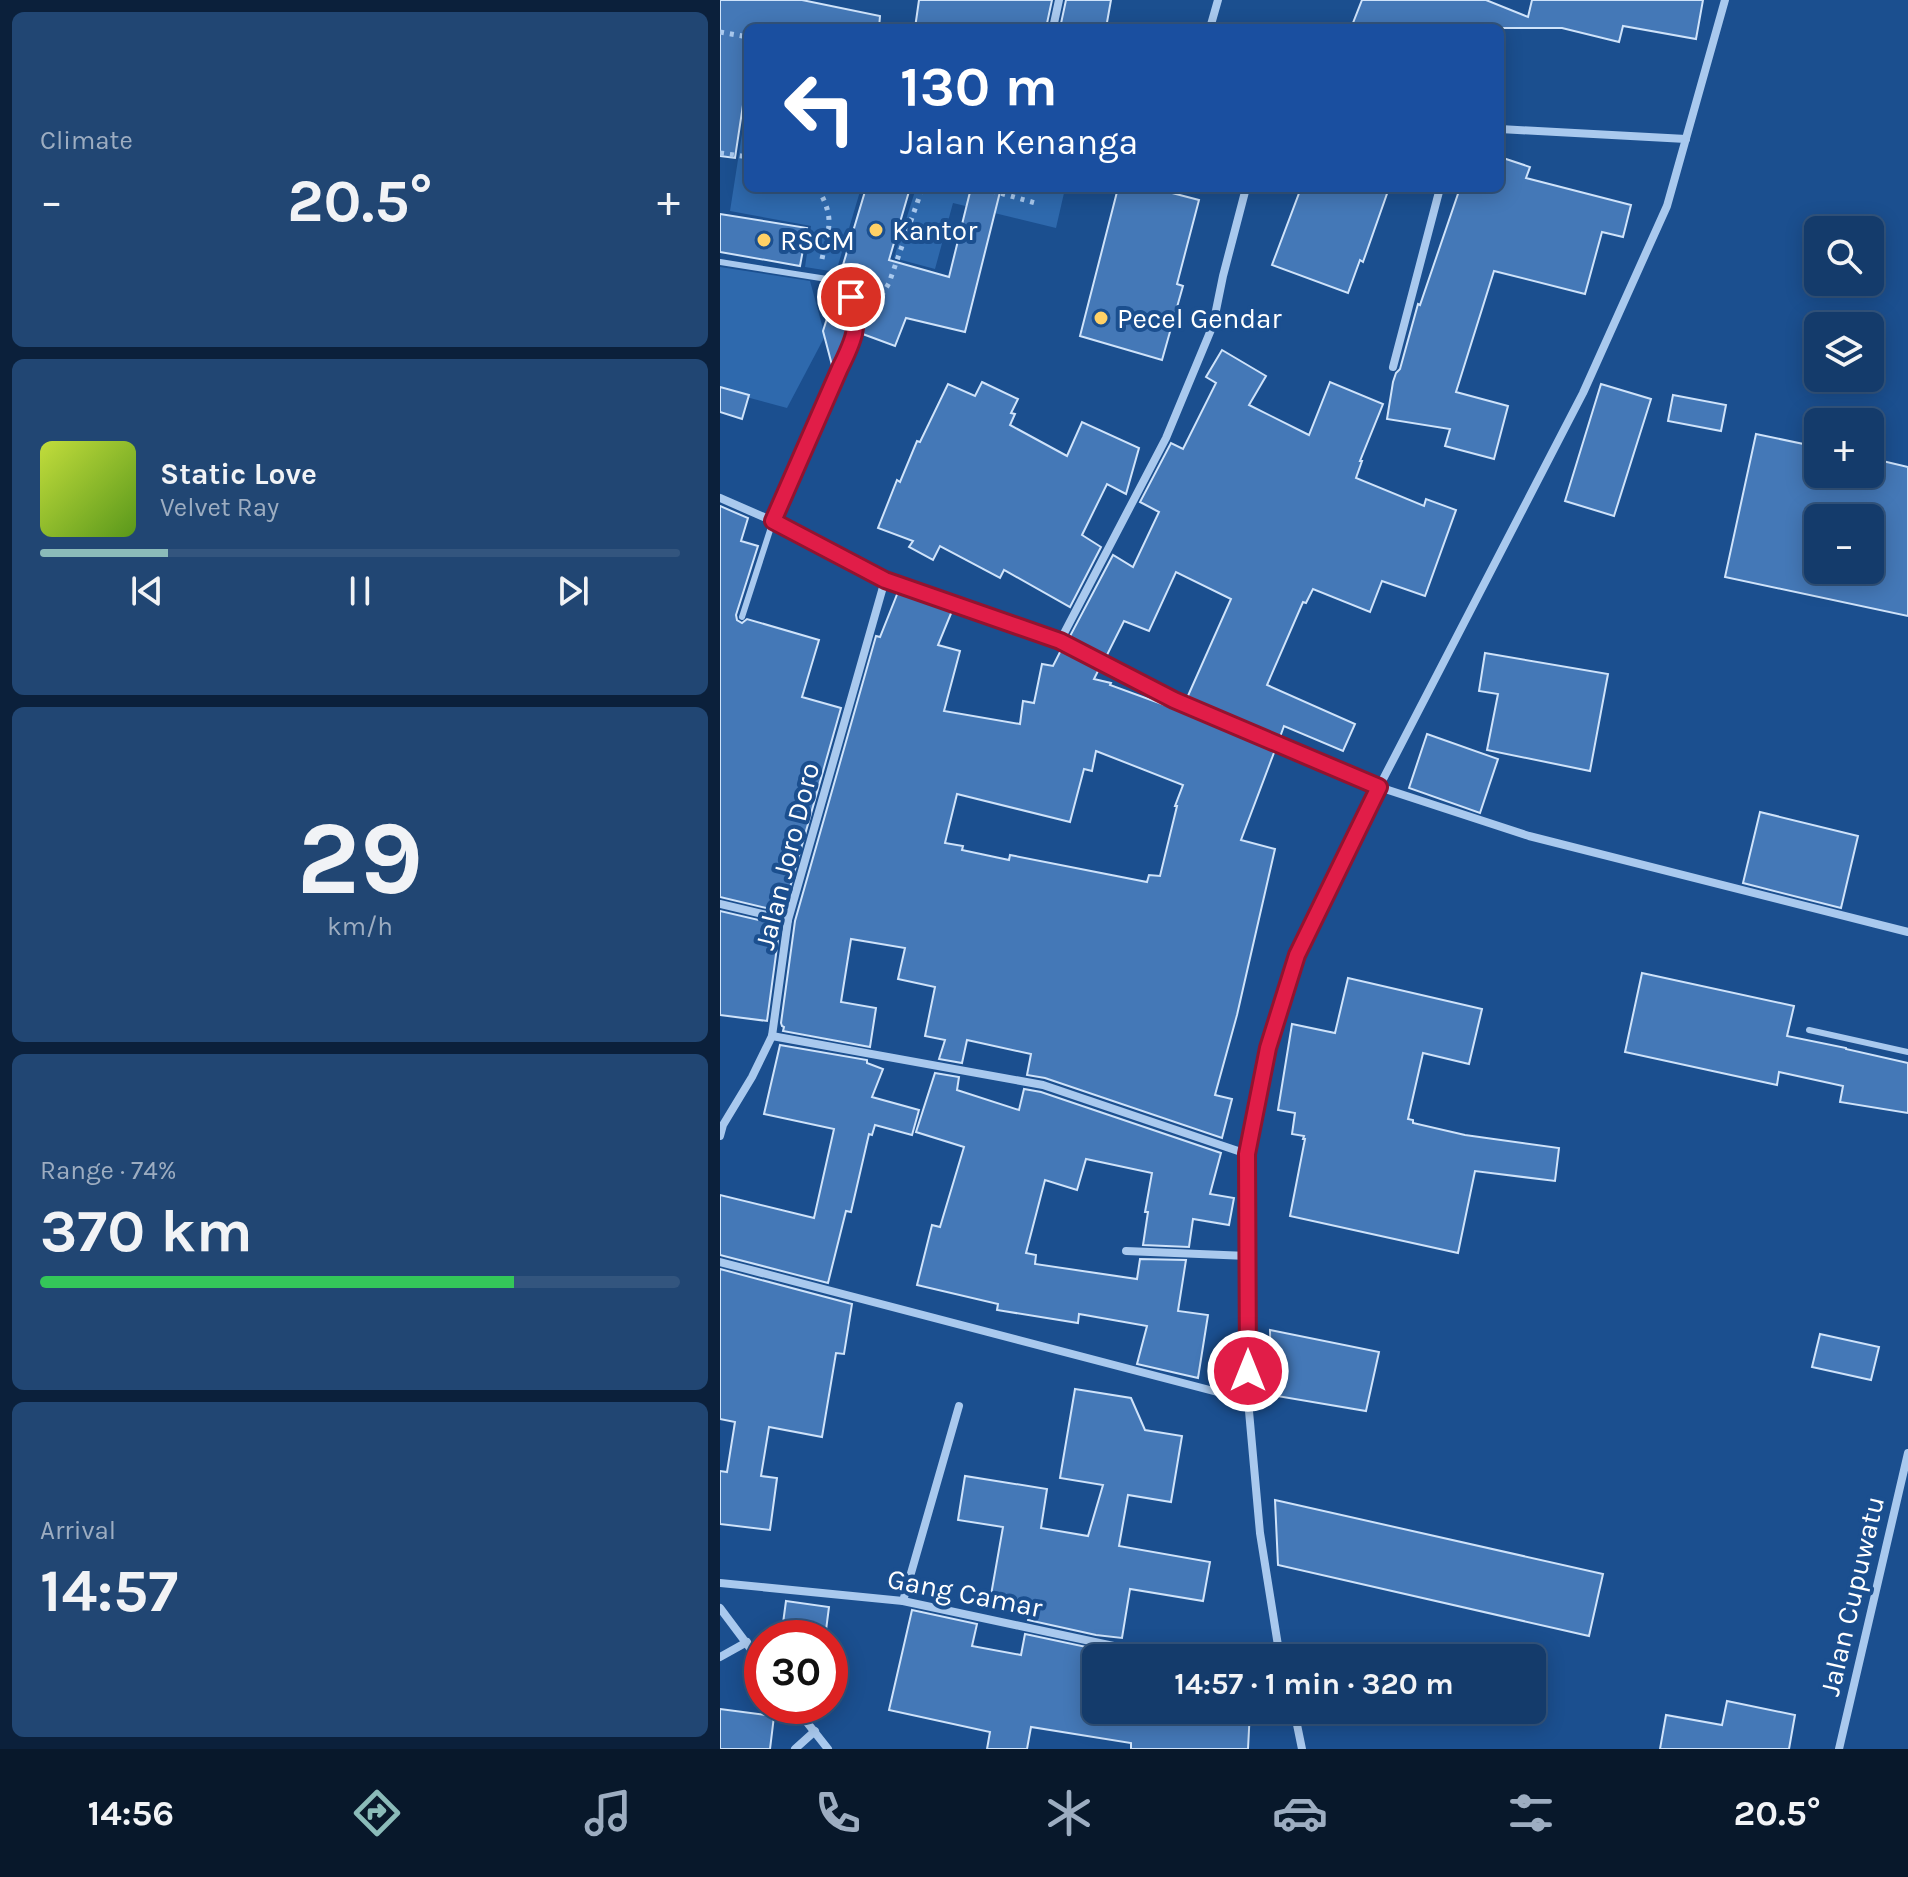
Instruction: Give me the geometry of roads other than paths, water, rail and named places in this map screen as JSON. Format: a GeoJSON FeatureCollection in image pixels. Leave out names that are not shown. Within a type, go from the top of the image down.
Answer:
{"type":"FeatureCollection","features":[{"type":"Feature","properties":{"kind":"street"},"geometry":{"type":"LineString","coordinates":[[1054,24],[1059,0]]}},
{"type":"Feature","properties":{"kind":"street"},"geometry":{"type":"LineString","coordinates":[[1211,24],[1218,0]]}},
{"type":"Feature","properties":{"kind":"street"},"geometry":{"type":"LineString","coordinates":[[1278,1644],[1260,1533],[1248,1400],[1247,1154],[1268,1048],[1297,955],[1379,787],[1583,393],[1667,206],[1725,0]]}},
{"type":"Feature","properties":{"kind":"street"},"geometry":{"type":"LineString","coordinates":[[1504,129],[1686,139]]}},
{"type":"Feature","properties":{"kind":"street"},"geometry":{"type":"LineString","coordinates":[[1060,641],[1166,438],[1213,325],[1245,192]]}},
{"type":"Feature","properties":{"kind":"street"},"geometry":{"type":"LineString","coordinates":[[1393,367],[1439,192]]}},
{"type":"Feature","properties":{"kind":"street"},"geometry":{"type":"LineString","coordinates":[[720,498],[773,521],[885,580],[1060,641],[1174,700],[1379,787],[1529,836],[1908,932]]}},
{"type":"Feature","properties":{"kind":"street","name":"Jalan Joro Doro"},"geometry":{"type":"LineString","coordinates":[[720,1136],[722,1124],[752,1077],[772,1036],[788,920],[885,580]]}},
{"type":"Feature","properties":{"kind":"street"},"geometry":{"type":"LineString","coordinates":[[720,904],[788,920]]}},
{"type":"Feature","properties":{"kind":"street"},"geometry":{"type":"LineString","coordinates":[[772,1036],[1043,1085],[1247,1154]]}},
{"type":"Feature","properties":{"kind":"street"},"geometry":{"type":"LineString","coordinates":[[1126,1251],[1248,1256]]}},
{"type":"Feature","properties":{"kind":"street"},"geometry":{"type":"LineString","coordinates":[[720,1262],[1248,1400]]}},
{"type":"Feature","properties":{"kind":"street"},"geometry":{"type":"LineString","coordinates":[[903,1601],[959,1406]]}},
{"type":"Feature","properties":{"kind":"street","name":"Jalan Cupuwatu"},"geometry":{"type":"LineString","coordinates":[[1839,1749],[1908,1453]]}},
{"type":"Feature","properties":{"kind":"street","name":"Gang Camar"},"geometry":{"type":"LineString","coordinates":[[720,1583],[903,1601],[1104,1644]]}},
{"type":"Feature","properties":{"kind":"street"},"geometry":{"type":"LineString","coordinates":[[720,1608],[744,1638]]}},
{"type":"Feature","properties":{"kind":"street"},"geometry":{"type":"LineString","coordinates":[[720,1657],[744,1644]]}},
{"type":"Feature","properties":{"kind":"street"},"geometry":{"type":"LineString","coordinates":[[809,1724],[828,1749]]}},
{"type":"Feature","properties":{"kind":"street"},"geometry":{"type":"LineString","coordinates":[[1297,1724],[1302,1749]]}},
{"type":"Feature","properties":{"kind":"street"},"geometry":{"type":"LineString","coordinates":[[795,1749],[815,1731]]}},
{"type":"Feature","properties":{"kind":"lane"},"geometry":{"type":"LineString","coordinates":[[720,262],[846,282],[857,314],[853,343],[773,521],[742,617]]}},
{"type":"Feature","properties":{"kind":"lane"},"geometry":{"type":"LineString","coordinates":[[1809,1030],[1908,1052]]}},
{"type":"Feature","properties":{"kind":"place","name":"Kantor"},"geometry":{"type":"Point","coordinates":[876,230]}},
{"type":"Feature","properties":{"kind":"place","name":"RSCM"},"geometry":{"type":"Point","coordinates":[764,240]}},
{"type":"Feature","properties":{"kind":"place","name":"Pecel Gendar"},"geometry":{"type":"Point","coordinates":[1101,318]}}]}
